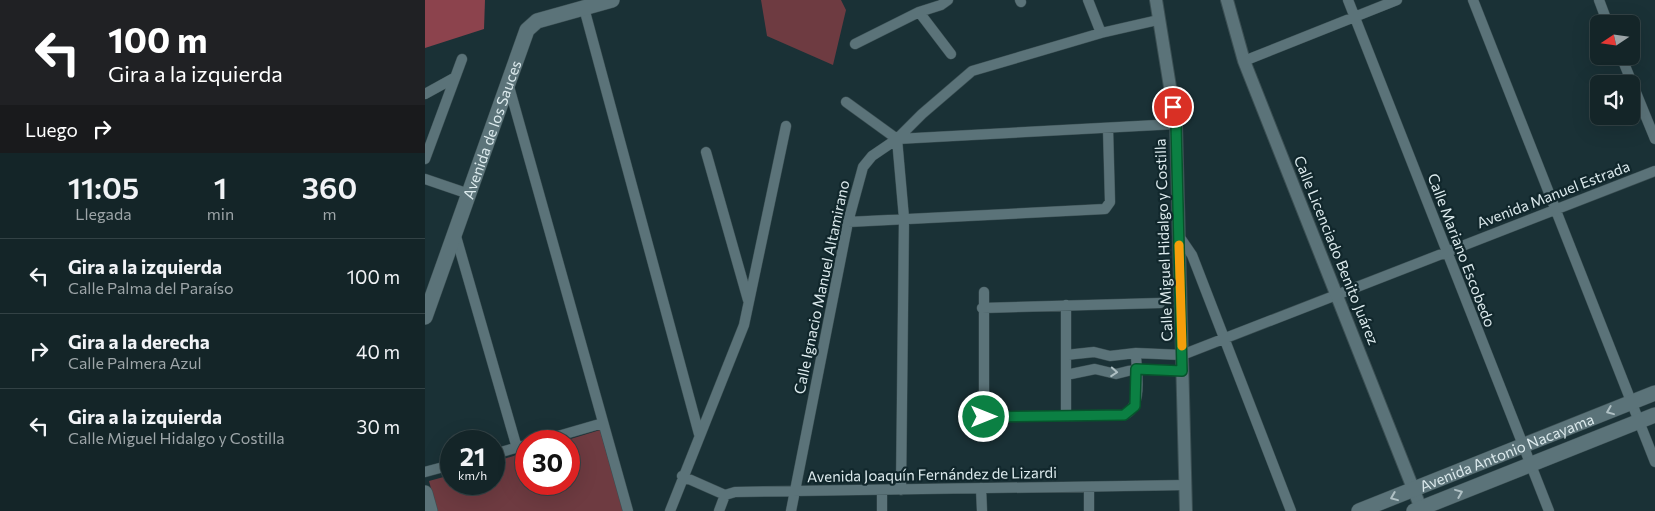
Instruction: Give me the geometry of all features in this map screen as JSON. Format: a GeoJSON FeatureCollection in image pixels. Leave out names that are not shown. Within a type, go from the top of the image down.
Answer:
{"type":"FeatureCollection","features":[{"type":"Feature","properties":{"kind":"main road","name":"Avenida de los Sauces"},"geometry":{"type":"LineString","coordinates":[[425,317],[524,37],[530,26],[537,21],[612,0]]}},
{"type":"Feature","properties":{"kind":"main road","name":"Avenida Antonio Nacayama"},"geometry":{"type":"LineString","coordinates":[[1359,511],[1655,393]]}},
{"type":"Feature","properties":{"kind":"main road","name":"Avenida Antonio Nacayama"},"geometry":{"type":"LineString","coordinates":[[1419,510],[1655,415]]}},
{"type":"Feature","properties":{"kind":"main road"},"geometry":{"type":"LineString","coordinates":[[425,493],[430,511]]}},
{"type":"Feature","properties":{"kind":"street"},"geometry":{"type":"LineString","coordinates":[[855,44],[919,12],[941,6],[948,0]]}},
{"type":"Feature","properties":{"kind":"street"},"geometry":{"type":"LineString","coordinates":[[1088,0],[1101,33]]}},
{"type":"Feature","properties":{"kind":"street","name":"Calle Miguel Hidalgo y Costilla"},"geometry":{"type":"LineString","coordinates":[[1156,0],[1176,124],[1187,511]]}},
{"type":"Feature","properties":{"kind":"street","name":"Calle Licenciado Benito Juárez"},"geometry":{"type":"LineString","coordinates":[[1227,0],[1244,61],[1338,294],[1414,489],[1419,510]]}},
{"type":"Feature","properties":{"kind":"street","name":"Calle Mariano Escobedo"},"geometry":{"type":"LineString","coordinates":[[1348,0],[1549,511]]}},
{"type":"Feature","properties":{"kind":"street"},"geometry":{"type":"LineString","coordinates":[[1244,61],[1397,0]]}},
{"type":"Feature","properties":{"kind":"street"},"geometry":{"type":"LineString","coordinates":[[1473,0],[1655,462]]}},
{"type":"Feature","properties":{"kind":"street"},"geometry":{"type":"LineString","coordinates":[[1599,0],[1605,15]]}},
{"type":"Feature","properties":{"kind":"street"},"geometry":{"type":"LineString","coordinates":[[584,8],[699,434]]}},
{"type":"Feature","properties":{"kind":"street"},"geometry":{"type":"LineString","coordinates":[[919,12],[951,54]]}},
{"type":"Feature","properties":{"kind":"street","name":"Calle Ignacio Manuel Altamirano"},"geometry":{"type":"LineString","coordinates":[[791,511],[848,222],[863,167],[872,156],[897,139],[972,70],[1101,33],[1158,20]]}},
{"type":"Feature","properties":{"kind":"street"},"geometry":{"type":"LineString","coordinates":[[425,159],[462,59]]}},
{"type":"Feature","properties":{"kind":"street"},"geometry":{"type":"LineString","coordinates":[[1625,65],[1655,139]]}},
{"type":"Feature","properties":{"kind":"street"},"geometry":{"type":"LineString","coordinates":[[425,94],[454,78]]}},
{"type":"Feature","properties":{"kind":"street"},"geometry":{"type":"LineString","coordinates":[[508,82],[628,511]]}},
{"type":"Feature","properties":{"kind":"street"},"geometry":{"type":"LineString","coordinates":[[847,102],[897,139],[1176,124]]}},
{"type":"Feature","properties":{"kind":"street"},"geometry":{"type":"LineString","coordinates":[[670,511],[682,476],[744,325],[786,126]]}},
{"type":"Feature","properties":{"kind":"street"},"geometry":{"type":"LineString","coordinates":[[848,222],[1107,207],[1110,202],[1108,128]]}},
{"type":"Feature","properties":{"kind":"street"},"geometry":{"type":"LineString","coordinates":[[897,139],[904,218],[901,490]]}},
{"type":"Feature","properties":{"kind":"street"},"geometry":{"type":"LineString","coordinates":[[706,152],[749,301]]}},
{"type":"Feature","properties":{"kind":"street","name":"Avenida Manuel Estrada"},"geometry":{"type":"LineString","coordinates":[[1182,355],[1655,171]]}},
{"type":"Feature","properties":{"kind":"street"},"geometry":{"type":"LineString","coordinates":[[425,179],[469,194]]}},
{"type":"Feature","properties":{"kind":"street"},"geometry":{"type":"LineString","coordinates":[[454,232],[516,430]]}},
{"type":"Feature","properties":{"kind":"street"},"geometry":{"type":"LineString","coordinates":[[1179,236],[1192,255],[1291,511]]}},
{"type":"Feature","properties":{"kind":"street"},"geometry":{"type":"LineString","coordinates":[[984,292],[982,308],[985,435]]}},
{"type":"Feature","properties":{"kind":"street"},"geometry":{"type":"LineString","coordinates":[[982,308],[1160,303]]}},
{"type":"Feature","properties":{"kind":"street"},"geometry":{"type":"LineString","coordinates":[[1066,305],[1066,416]]}},
{"type":"Feature","properties":{"kind":"street"},"geometry":{"type":"LineString","coordinates":[[1066,355],[1094,352],[1114,356],[1136,353],[1182,355]]}},
{"type":"Feature","properties":{"kind":"street"},"geometry":{"type":"LineString","coordinates":[[984,417],[1114,417],[1129,413],[1135,406],[1136,399],[1136,353]]}},
{"type":"Feature","properties":{"kind":"street"},"geometry":{"type":"LineString","coordinates":[[1066,375],[1088,370],[1116,374],[1136,369],[1182,371]]}},
{"type":"Feature","properties":{"kind":"street"},"geometry":{"type":"LineString","coordinates":[[579,430],[603,423]]}},
{"type":"Feature","properties":{"kind":"street"},"geometry":{"type":"LineString","coordinates":[[425,472],[440,468]]}},
{"type":"Feature","properties":{"kind":"street"},"geometry":{"type":"LineString","coordinates":[[682,476],[725,495],[719,511]]}},
{"type":"Feature","properties":{"kind":"street","name":"Avenida Joaquín Fernández de Lizardi"},"geometry":{"type":"LineString","coordinates":[[725,495],[735,492],[1186,485]]}},
{"type":"Feature","properties":{"kind":"street"},"geometry":{"type":"LineString","coordinates":[[1089,487],[1089,511]]}},
{"type":"Feature","properties":{"kind":"street"},"geometry":{"type":"LineString","coordinates":[[981,488],[982,511]]}},
{"type":"Feature","properties":{"kind":"street"},"geometry":{"type":"LineString","coordinates":[[882,490],[882,511]]}},
{"type":"Feature","properties":{"kind":"shaded area"},"geometry":{"type":"Polygon","coordinates":[[[425,0],[485,0],[484,29],[425,48],[425,0]]]}},
{"type":"Feature","properties":{"kind":"shaded area"},"geometry":{"type":"Polygon","coordinates":[[[761,0],[841,0],[846,10],[833,65],[767,36],[761,0]]]}},
{"type":"Feature","properties":{"kind":"shaded area"},"geometry":{"type":"Polygon","coordinates":[[[600,430],[623,511],[437,511],[429,481],[440,478],[440,495],[505,495],[505,459],[515,455],[515,495],[580,495],[580,436],[600,430]]]}},
{"type":"Feature","properties":{"kind":"slow traffic"},"geometry":{"type":"LineString","coordinates":[[1179,245],[1182,346]]}},
{"type":"Feature","properties":{"kind":"route"},"geometry":{"type":"LineString","coordinates":[[984,417],[1114,417],[1124,415],[1129,413],[1135,406],[1136,369],[1182,371],[1176,124],[1173,107]]}}]}
